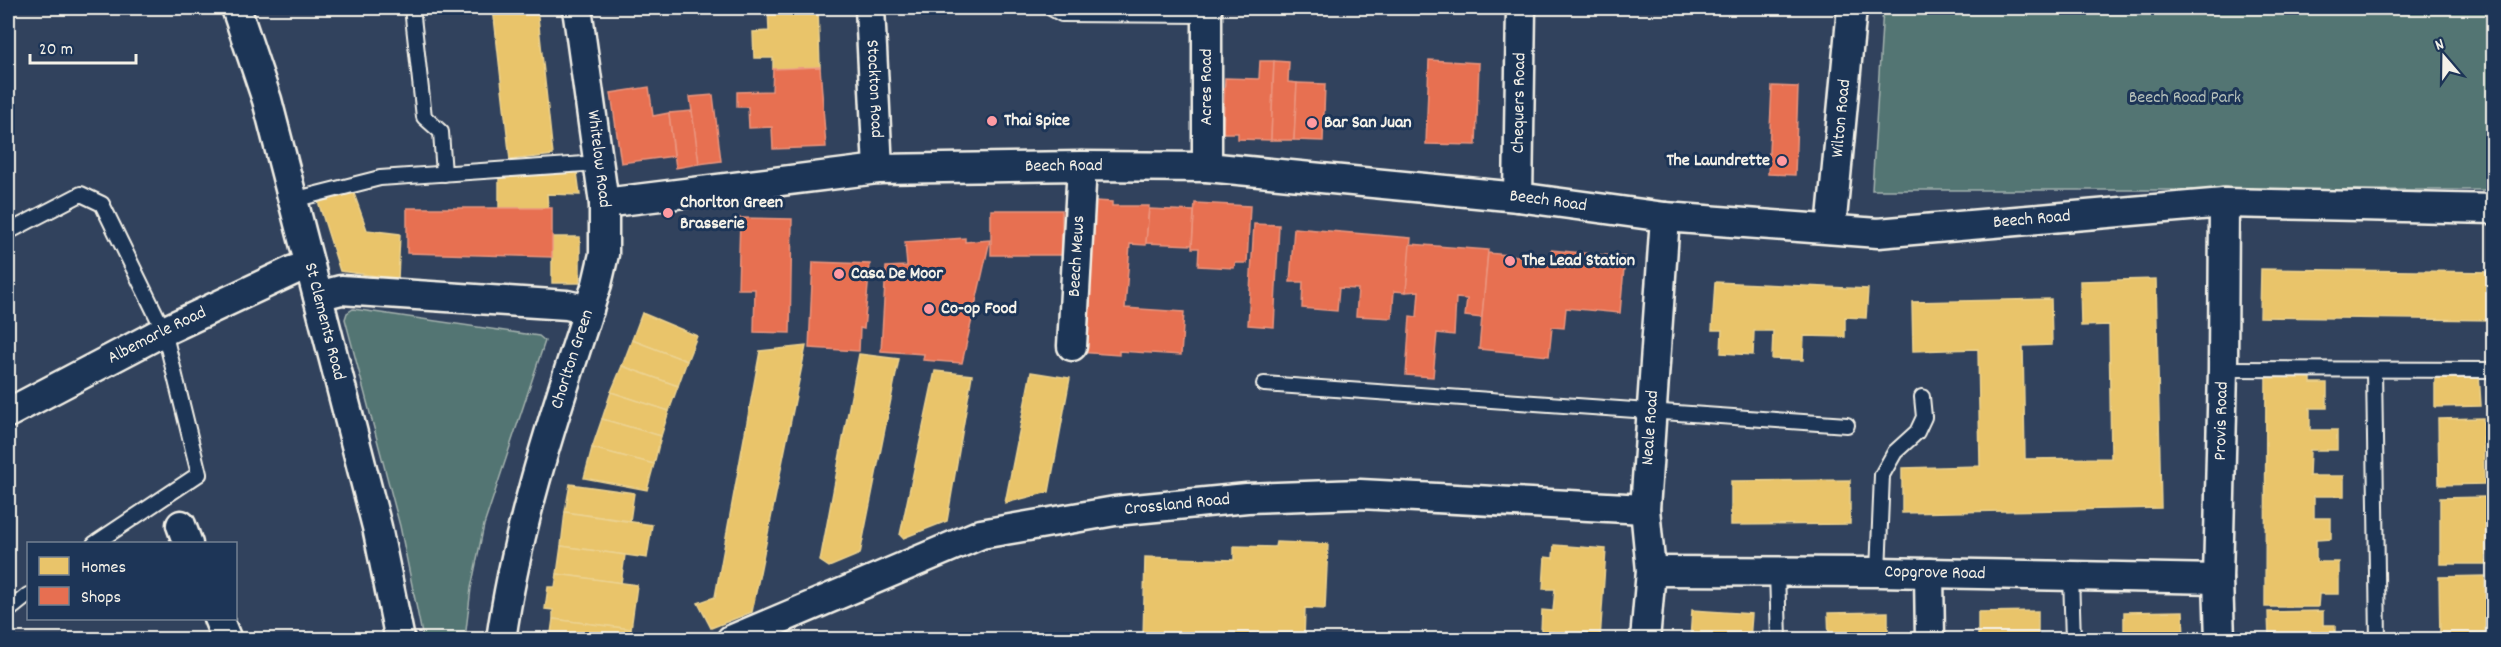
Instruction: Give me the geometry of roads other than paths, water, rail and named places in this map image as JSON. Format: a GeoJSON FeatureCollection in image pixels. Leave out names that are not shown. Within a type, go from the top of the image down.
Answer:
{"type":"FeatureCollection","features":[{"type":"Feature","properties":{"kind":"street","name":"St Clements Road"},"geometry":{"type":"LineString","coordinates":[[237,8],[267,100],[318,296],[377,527],[399,639]]}},
{"type":"Feature","properties":{"kind":"street","name":"Whitelow Road"},"geometry":{"type":"LineString","coordinates":[[577,8],[604,203],[604,254],[589,310]]}},
{"type":"Feature","properties":{"kind":"street","name":"Stockton Road"},"geometry":{"type":"LineString","coordinates":[[870,8],[878,169]]}},
{"type":"Feature","properties":{"kind":"street","name":"Chequers Road"},"geometry":{"type":"LineString","coordinates":[[1518,197],[1521,8]]}},
{"type":"Feature","properties":{"kind":"street","name":"Wilton Road"},"geometry":{"type":"LineString","coordinates":[[1831,229],[1852,8]]}},
{"type":"Feature","properties":{"kind":"street","name":"Acres Road"},"geometry":{"type":"LineString","coordinates":[[1207,11],[1207,167]]}},
{"type":"Feature","properties":{"kind":"street","name":"Beech Road"},"geometry":{"type":"LineString","coordinates":[[604,203],[878,169],[1082,166],[1207,167],[1518,197],[1665,217],[1878,233],[2224,203],[2493,209]]}},
{"type":"Feature","properties":{"kind":"street","name":"Beech Mews"},"geometry":{"type":"LineString","coordinates":[[1072,346],[1082,166]]}},
{"type":"Feature","properties":{"kind":"street","name":"Provis Road"},"geometry":{"type":"LineString","coordinates":[[2220,639],[2218,579],[2224,203]]}},
{"type":"Feature","properties":{"kind":"street","name":"Neale Road"},"geometry":{"type":"LineString","coordinates":[[1645,639],[1651,571],[1645,509],[1665,217]]}},
{"type":"Feature","properties":{"kind":"street","name":"Albemarle Road"},"geometry":{"type":"LineString","coordinates":[[8,413],[164,332],[294,270],[310,266]]}},
{"type":"Feature","properties":{"kind":"street","name":"Chorlton Green"},"geometry":{"type":"LineString","coordinates":[[318,296],[340,290],[567,305],[589,310],[521,530],[508,586],[501,639]]}},
{"type":"Feature","properties":{"kind":"street","name":"Crossland Road"},"geometry":{"type":"LineString","coordinates":[[731,639],[981,534],[1115,511],[1247,498],[1360,494],[1645,509]]}},
{"type":"Feature","properties":{"kind":"street","name":"Copgrove Road"},"geometry":{"type":"LineString","coordinates":[[1651,571],[1878,572],[2218,579]]}},
{"type":"Feature","properties":{"kind":"street"},"geometry":{"type":"LineString","coordinates":[[1929,573],[1930,639]]}},
{"type":"Feature","properties":{"kind":"street"},"geometry":{"type":"LineString","coordinates":[[219,620],[227,639]]}},
{"type":"Feature","properties":{"kind":"lane"},"geometry":{"type":"LineString","coordinates":[[412,8],[424,117],[441,132],[444,174]]}},
{"type":"Feature","properties":{"kind":"lane"},"geometry":{"type":"LineString","coordinates":[[1051,8],[1062,14],[1207,11]]}},
{"type":"Feature","properties":{"kind":"lane"},"geometry":{"type":"LineString","coordinates":[[293,200],[380,178],[599,163]]}},
{"type":"Feature","properties":{"kind":"lane"},"geometry":{"type":"LineString","coordinates":[[8,232],[81,194],[102,204],[164,332],[199,474],[96,542]]}},
{"type":"Feature","properties":{"kind":"lane"},"geometry":{"type":"LineString","coordinates":[[2223,369],[2493,370]]}},
{"type":"Feature","properties":{"kind":"lane"},"geometry":{"type":"LineString","coordinates":[[2374,370],[2378,639]]}},
{"type":"Feature","properties":{"kind":"lane"},"geometry":{"type":"LineString","coordinates":[[1264,384],[1846,425]]}},
{"type":"Feature","properties":{"kind":"lane"},"geometry":{"type":"LineString","coordinates":[[1878,572],[1882,475],[1895,452],[1917,432],[1924,417],[1922,397]]}},
{"type":"Feature","properties":{"kind":"lane"},"geometry":{"type":"LineString","coordinates":[[1777,571],[1779,639]]}},
{"type":"Feature","properties":{"kind":"lane"},"geometry":{"type":"LineString","coordinates":[[2071,576],[2073,639]]}},
{"type":"Feature","properties":{"kind":"lane"},"geometry":{"type":"LineString","coordinates":[[8,611],[27,596]]}},
{"type":"Feature","properties":{"kind":"place","name":"Thai Spice"},"geometry":{"type":"Point","coordinates":[992,121]}},
{"type":"Feature","properties":{"kind":"place","name":"Bar San Juan"},"geometry":{"type":"Point","coordinates":[1312,123]}},
{"type":"Feature","properties":{"kind":"place","name":"The Laundrette"},"geometry":{"type":"Point","coordinates":[1782,161]}},
{"type":"Feature","properties":{"kind":"place","name":"Chorlton Green Brasserie"},"geometry":{"type":"Point","coordinates":[668,213]}},
{"type":"Feature","properties":{"kind":"place","name":"The Lead Station"},"geometry":{"type":"Point","coordinates":[1510,261]}},
{"type":"Feature","properties":{"kind":"place","name":"Casa De Moor"},"geometry":{"type":"Point","coordinates":[839,274]}},
{"type":"Feature","properties":{"kind":"place","name":"Co-op Food"},"geometry":{"type":"Point","coordinates":[929,309]}},
{"type":"Feature","properties":{"kind":"park label","name":"Beech Road Park"},"geometry":{"type":"Point","coordinates":[2185,98]}}]}
